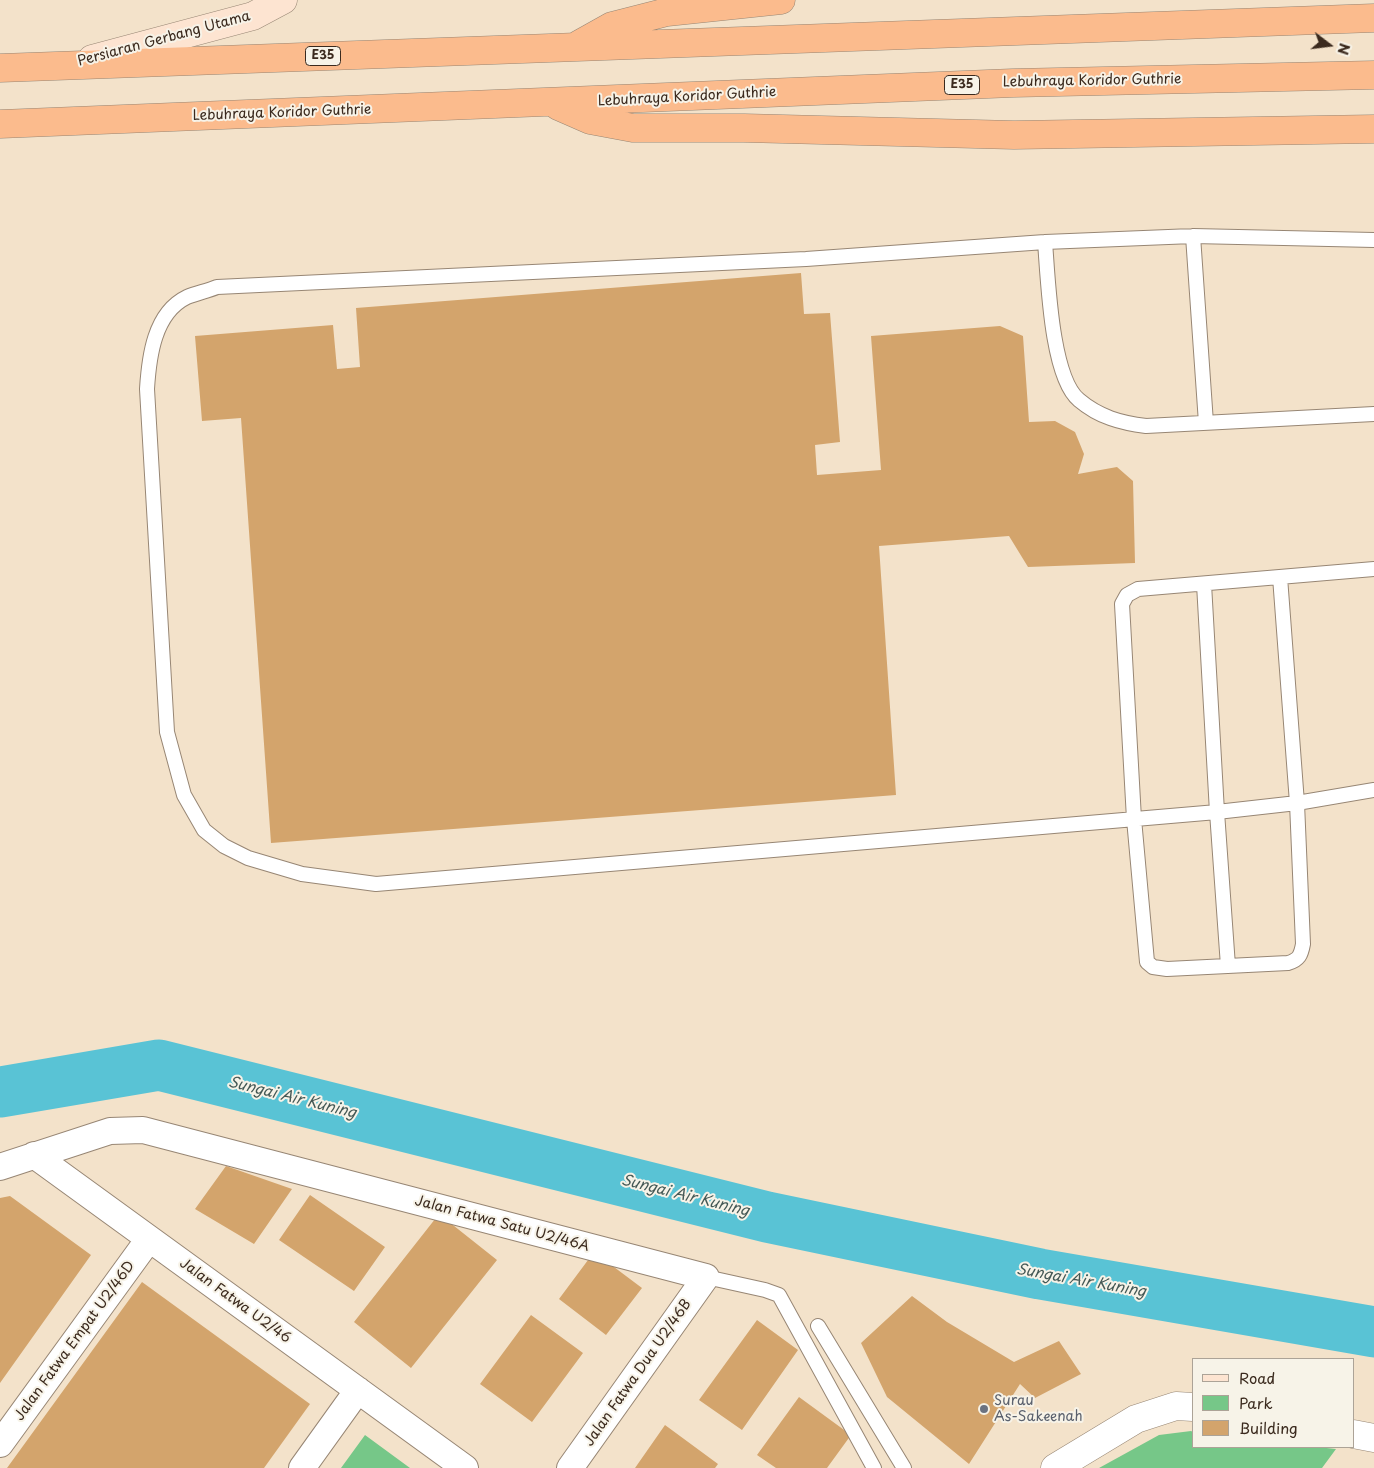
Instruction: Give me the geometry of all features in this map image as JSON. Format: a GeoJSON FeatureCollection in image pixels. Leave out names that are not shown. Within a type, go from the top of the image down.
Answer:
{"type":"FeatureCollection","features":[{"type":"Feature","properties":{"kind":"highway"},"geometry":{"type":"LineString","coordinates":[[575,47],[612,26],[667,12],[781,0]]}},
{"type":"Feature","properties":{"kind":"highway","name":"E35"},"geometry":{"type":"LineString","coordinates":[[0,68],[1374,18]]}},
{"type":"Feature","properties":{"kind":"highway","name":"Lebuhraya Koridor Guthrie"},"geometry":{"type":"LineString","coordinates":[[0,124],[1013,83],[1374,75]]}},
{"type":"Feature","properties":{"kind":"highway"},"geometry":{"type":"LineString","coordinates":[[550,103],[590,120],[633,128],[744,128],[1014,135],[1374,129]]}},
{"type":"Feature","properties":{"kind":"main road","name":"Persiaran Gerbang Utama"},"geometry":{"type":"LineString","coordinates":[[71,65],[253,16],[283,0]]}},
{"type":"Feature","properties":{"kind":"street","name":"Jalan Fatwa Satu U2/46A"},"geometry":{"type":"LineString","coordinates":[[34,1155],[110,1131],[143,1130],[706,1277]]}},
{"type":"Feature","properties":{"kind":"street"},"geometry":{"type":"LineString","coordinates":[[0,1167],[34,1155]]}},
{"type":"Feature","properties":{"kind":"street","name":"Jalan Fatwa U2/46"},"geometry":{"type":"LineString","coordinates":[[34,1155],[465,1468]]}},
{"type":"Feature","properties":{"kind":"street","name":"Jalan Fatwa Empat U2/46D"},"geometry":{"type":"LineString","coordinates":[[0,1444],[149,1239]]}},
{"type":"Feature","properties":{"kind":"street","name":"Jalan Fatwa Dua U2/46B"},"geometry":{"type":"LineString","coordinates":[[570,1468],[706,1277]]}},
{"type":"Feature","properties":{"kind":"street"},"geometry":{"type":"LineString","coordinates":[[302,1468],[358,1390]]}},
{"type":"Feature","properties":{"kind":"street"},"geometry":{"type":"LineString","coordinates":[[1055,1468],[1136,1419],[1176,1406],[1192,1407]]}},
{"type":"Feature","properties":{"kind":"street"},"geometry":{"type":"LineString","coordinates":[[1354,1434],[1374,1438]]}},
{"type":"Feature","properties":{"kind":"lane"},"geometry":{"type":"LineString","coordinates":[[1193,236],[1206,423]]}},
{"type":"Feature","properties":{"kind":"lane"},"geometry":{"type":"LineString","coordinates":[[1374,240],[1193,236],[1045,242],[806,259],[217,287],[186,297],[162,321],[148,363],[147,389],[167,732],[184,795],[204,830],[224,846],[248,858],[302,874],[376,884],[1217,812],[1297,803],[1374,790]]}},
{"type":"Feature","properties":{"kind":"lane"},"geometry":{"type":"LineString","coordinates":[[1045,242],[1054,337],[1062,374],[1078,400],[1107,418],[1122,423],[1146,426],[1374,414]]}},
{"type":"Feature","properties":{"kind":"lane"},"geometry":{"type":"LineString","coordinates":[[1280,577],[1297,803],[1303,944],[1301,954],[1296,961],[1288,963],[1167,969],[1153,967],[1147,962],[1134,819],[1122,604],[1127,595],[1138,589],[1280,577],[1374,570]]}},
{"type":"Feature","properties":{"kind":"lane"},"geometry":{"type":"LineString","coordinates":[[1204,584],[1228,966]]}},
{"type":"Feature","properties":{"kind":"lane","name":"Jalan Fatwa Satu U2/46A"},"geometry":{"type":"LineString","coordinates":[[706,1277],[765,1290],[779,1295],[874,1468]]}},
{"type":"Feature","properties":{"kind":"lane"},"geometry":{"type":"LineString","coordinates":[[818,1326],[904,1468]]}},
{"type":"Feature","properties":{"kind":"green space"},"geometry":{"type":"Polygon","coordinates":[[[1191,1431],[1192,1448],[1336,1449],[1322,1468],[1099,1468],[1159,1435],[1191,1431]]]}},
{"type":"Feature","properties":{"kind":"green space"},"geometry":{"type":"Polygon","coordinates":[[[365,1435],[410,1468],[341,1468],[365,1435]]]}},
{"type":"Feature","properties":{"kind":"building"},"geometry":{"type":"Polygon","coordinates":[[[801,273],[804,314],[830,313],[840,442],[815,445],[817,475],[881,470],[871,336],[1000,326],[1023,336],[1029,422],[1055,421],[1075,432],[1084,454],[1078,474],[1117,467],[1133,481],[1135,563],[1028,567],[1009,536],[879,546],[896,795],[271,843],[241,418],[202,421],[195,336],[333,325],[337,369],[360,367],[356,308],[801,273]]]}},
{"type":"Feature","properties":{"kind":"building"},"geometry":{"type":"Polygon","coordinates":[[[226,1166],[292,1189],[254,1244],[195,1209],[226,1166]]]}},
{"type":"Feature","properties":{"kind":"building"},"geometry":{"type":"Polygon","coordinates":[[[310,1195],[385,1247],[354,1291],[279,1240],[310,1195]]]}},
{"type":"Feature","properties":{"kind":"building"},"geometry":{"type":"Polygon","coordinates":[[[10,1196],[91,1255],[0,1383],[0,1198],[10,1196]]]}},
{"type":"Feature","properties":{"kind":"building"},"geometry":{"type":"Polygon","coordinates":[[[439,1214],[497,1260],[411,1368],[354,1322],[439,1214]]]}},
{"type":"Feature","properties":{"kind":"building"},"geometry":{"type":"Polygon","coordinates":[[[594,1252],[642,1288],[606,1335],[559,1299],[594,1252]]]}},
{"type":"Feature","properties":{"kind":"building"},"geometry":{"type":"Polygon","coordinates":[[[142,1282],[310,1404],[264,1468],[7,1468],[142,1282]]]}},
{"type":"Feature","properties":{"kind":"building"},"geometry":{"type":"Polygon","coordinates":[[[912,1296],[947,1322],[1014,1362],[1059,1341],[1081,1374],[1035,1398],[1020,1384],[969,1464],[887,1397],[861,1343],[912,1296]]]}},
{"type":"Feature","properties":{"kind":"building"},"geometry":{"type":"Polygon","coordinates":[[[531,1315],[583,1353],[532,1422],[480,1384],[531,1315]]]}},
{"type":"Feature","properties":{"kind":"building"},"geometry":{"type":"Polygon","coordinates":[[[757,1320],[798,1350],[742,1430],[699,1400],[757,1320]]]}},
{"type":"Feature","properties":{"kind":"building"},"geometry":{"type":"Polygon","coordinates":[[[799,1397],[851,1435],[827,1468],[776,1468],[757,1455],[799,1397]]]}},
{"type":"Feature","properties":{"kind":"building"},"geometry":{"type":"Polygon","coordinates":[[[665,1425],[718,1464],[715,1468],[635,1468],[665,1425]]]}},
{"type":"Feature","properties":{"kind":"waterway","name":"Sungai Air Kuning"},"geometry":{"type":"LineString","coordinates":[[0,1092],[159,1065],[767,1217],[1040,1274],[1374,1332]]}},
{"type":"Feature","properties":{"kind":"place","name":"Surau As-Sakeenah"},"geometry":{"type":"Point","coordinates":[984,1409]}}]}
